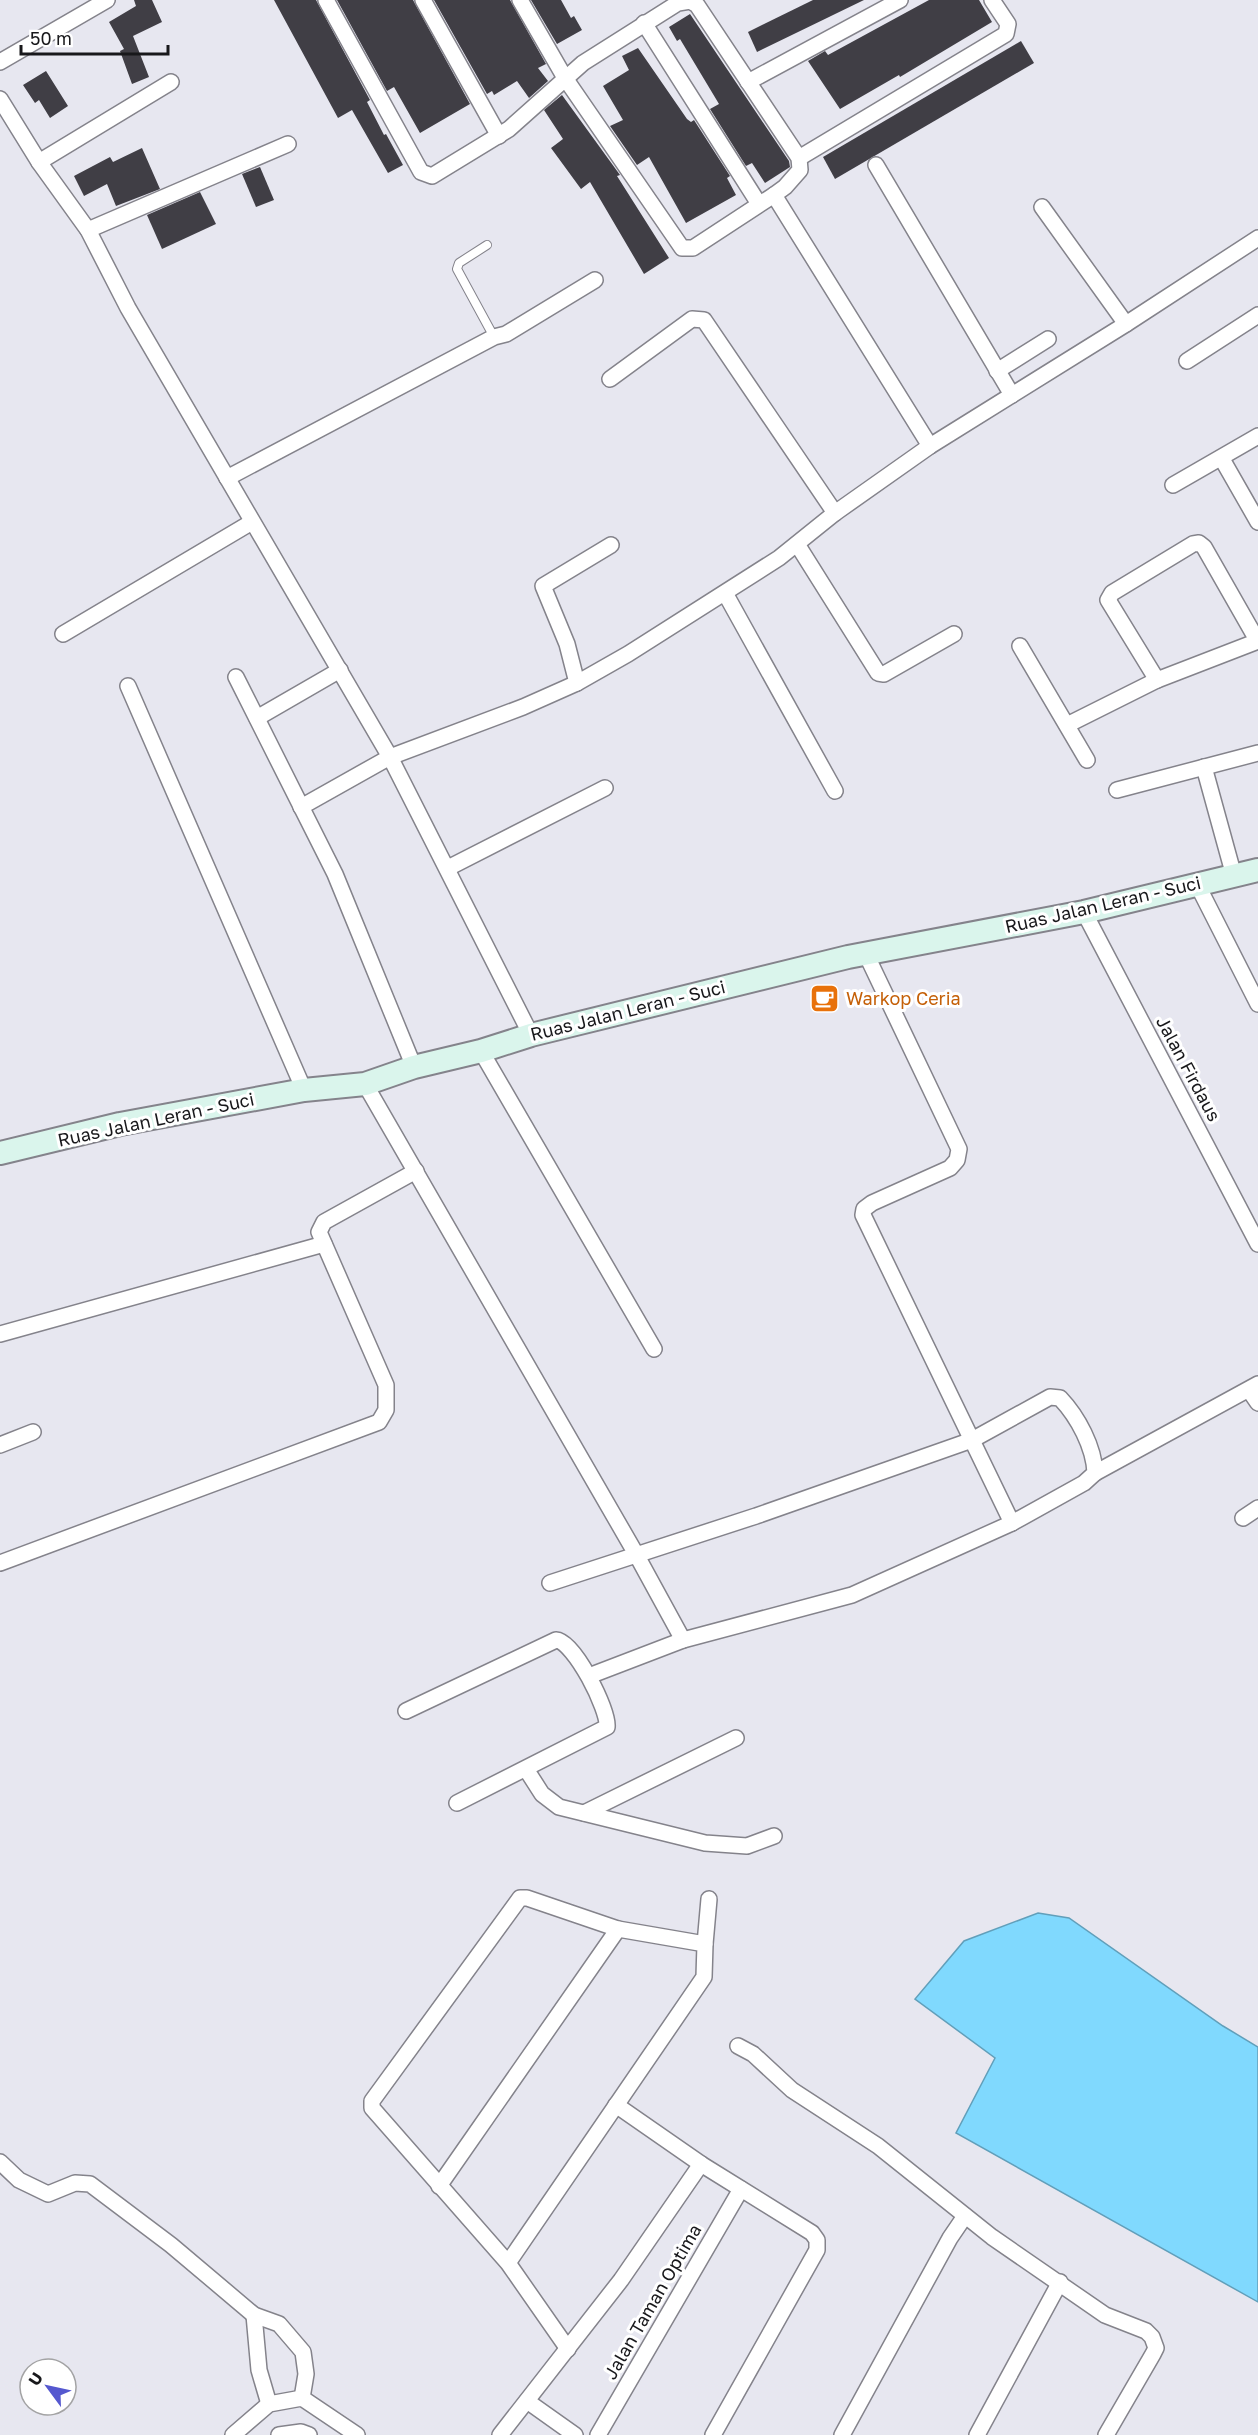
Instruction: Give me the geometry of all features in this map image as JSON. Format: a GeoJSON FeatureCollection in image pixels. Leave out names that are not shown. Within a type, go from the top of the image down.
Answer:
{"type":"FeatureCollection","features":[{"type":"Feature","properties":{"kind":"main road","name":"Ruas Jalan Leran - Suci"},"geometry":{"type":"LineString","coordinates":[[0,1153],[120,1124],[304,1090],[365,1084],[414,1067],[481,1051],[531,1035],[866,954],[1084,912],[1258,870]]}},
{"type":"Feature","properties":{"kind":"street"},"geometry":{"type":"LineString","coordinates":[[0,62],[107,0]]}},
{"type":"Feature","properties":{"kind":"street"},"geometry":{"type":"LineString","coordinates":[[326,0],[421,172],[432,176],[499,136],[565,78],[583,63],[678,3],[690,1],[697,5],[799,158],[800,170],[785,187],[774,195],[693,248],[682,248],[565,78],[520,0]]}},
{"type":"Feature","properties":{"kind":"street"},"geometry":{"type":"LineString","coordinates":[[423,0],[499,136]]}},
{"type":"Feature","properties":{"kind":"street"},"geometry":{"type":"LineString","coordinates":[[748,82],[900,0]]}},
{"type":"Feature","properties":{"kind":"street"},"geometry":{"type":"LineString","coordinates":[[799,158],[1006,34],[1008,24],[992,0]]}},
{"type":"Feature","properties":{"kind":"street"},"geometry":{"type":"LineString","coordinates":[[644,23],[759,204]]}},
{"type":"Feature","properties":{"kind":"street"},"geometry":{"type":"LineString","coordinates":[[39,162],[171,82]]}},
{"type":"Feature","properties":{"kind":"street"},"geometry":{"type":"LineString","coordinates":[[0,99],[39,162],[88,230],[128,308],[390,758],[531,1035]]}},
{"type":"Feature","properties":{"kind":"street"},"geometry":{"type":"LineString","coordinates":[[88,230],[288,144]]}},
{"type":"Feature","properties":{"kind":"street"},"geometry":{"type":"LineString","coordinates":[[876,165],[1012,395]]}},
{"type":"Feature","properties":{"kind":"street"},"geometry":{"type":"LineString","coordinates":[[774,195],[930,446]]}},
{"type":"Feature","properties":{"kind":"street"},"geometry":{"type":"LineString","coordinates":[[1042,207],[1126,324]]}},
{"type":"Feature","properties":{"kind":"street"},"geometry":{"type":"LineString","coordinates":[[301,807],[390,758],[523,707],[577,682],[628,654],[797,544],[835,513],[930,446],[1126,324],[1258,238]]}},
{"type":"Feature","properties":{"kind":"street"},"geometry":{"type":"LineString","coordinates":[[227,478],[494,337],[506,334],[595,280]]}},
{"type":"Feature","properties":{"kind":"street"},"geometry":{"type":"LineString","coordinates":[[1187,361],[1258,315]]}},
{"type":"Feature","properties":{"kind":"street"},"geometry":{"type":"LineString","coordinates":[[609,380],[692,319],[704,320],[835,513]]}},
{"type":"Feature","properties":{"kind":"street"},"geometry":{"type":"LineString","coordinates":[[998,371],[1048,339]]}},
{"type":"Feature","properties":{"kind":"street"},"geometry":{"type":"LineString","coordinates":[[1173,485],[1222,459],[1258,436]]}},
{"type":"Feature","properties":{"kind":"street"},"geometry":{"type":"LineString","coordinates":[[1222,459],[1258,522]]}},
{"type":"Feature","properties":{"kind":"street"},"geometry":{"type":"LineString","coordinates":[[63,634],[252,522]]}},
{"type":"Feature","properties":{"kind":"street"},"geometry":{"type":"LineString","coordinates":[[1067,725],[1157,680],[1257,640],[1204,547],[1199,543],[1193,544],[1112,593],[1108,600],[1157,680]]}},
{"type":"Feature","properties":{"kind":"street"},"geometry":{"type":"LineString","coordinates":[[797,544],[878,673],[884,674],[954,634]]}},
{"type":"Feature","properties":{"kind":"street"},"geometry":{"type":"LineString","coordinates":[[577,682],[567,644],[543,586],[611,545]]}},
{"type":"Feature","properties":{"kind":"street"},"geometry":{"type":"LineString","coordinates":[[725,593],[835,791]]}},
{"type":"Feature","properties":{"kind":"street"},"geometry":{"type":"LineString","coordinates":[[1020,646],[1088,760]]}},
{"type":"Feature","properties":{"kind":"street"},"geometry":{"type":"LineString","coordinates":[[257,718],[340,670]]}},
{"type":"Feature","properties":{"kind":"street"},"geometry":{"type":"LineString","coordinates":[[236,677],[335,874],[414,1067]]}},
{"type":"Feature","properties":{"kind":"street"},"geometry":{"type":"LineString","coordinates":[[128,686],[304,1090]]}},
{"type":"Feature","properties":{"kind":"street"},"geometry":{"type":"LineString","coordinates":[[1117,790],[1258,753]]}},
{"type":"Feature","properties":{"kind":"street"},"geometry":{"type":"LineString","coordinates":[[1204,767],[1234,876]]}},
{"type":"Feature","properties":{"kind":"street"},"geometry":{"type":"LineString","coordinates":[[448,868],[605,788]]}},
{"type":"Feature","properties":{"kind":"street"},"geometry":{"type":"LineString","coordinates":[[1197,884],[1258,1004]]}},
{"type":"Feature","properties":{"kind":"street","name":"Jalan Firdaus"},"geometry":{"type":"LineString","coordinates":[[1084,912],[1258,1244]]}},
{"type":"Feature","properties":{"kind":"street"},"geometry":{"type":"LineString","coordinates":[[866,954],[958,1149],[957,1160],[950,1168],[872,1203],[864,1209],[863,1215],[1012,1522]]}},
{"type":"Feature","properties":{"kind":"street"},"geometry":{"type":"LineString","coordinates":[[481,1051],[654,1348]]}},
{"type":"Feature","properties":{"kind":"street"},"geometry":{"type":"LineString","coordinates":[[365,1084],[636,1554],[683,1640]]}},
{"type":"Feature","properties":{"kind":"street"},"geometry":{"type":"LineString","coordinates":[[0,1563],[379,1422],[386,1410],[386,1384],[319,1232],[324,1222],[416,1171]]}},
{"type":"Feature","properties":{"kind":"street"},"geometry":{"type":"LineString","coordinates":[[0,1334],[324,1244]]}},
{"type":"Feature","properties":{"kind":"street"},"geometry":{"type":"LineString","coordinates":[[589,1676],[683,1640],[852,1595],[1012,1522],[1084,1483],[1095,1473],[1255,1392]]}},
{"type":"Feature","properties":{"kind":"street"},"geometry":{"type":"LineString","coordinates":[[550,1583],[756,1516],[972,1440],[1050,1397],[1060,1398],[1079,1425],[1095,1459],[1095,1473]]}},
{"type":"Feature","properties":{"kind":"street"},"geometry":{"type":"LineString","coordinates":[[0,1445],[33,1432]]}},
{"type":"Feature","properties":{"kind":"street"},"geometry":{"type":"LineString","coordinates":[[1244,1518],[1258,1508]]}},
{"type":"Feature","properties":{"kind":"street"},"geometry":{"type":"LineString","coordinates":[[406,1712],[556,1640],[565,1643],[589,1676],[608,1719],[607,1727],[457,1803]]}},
{"type":"Feature","properties":{"kind":"street"},"geometry":{"type":"LineString","coordinates":[[584,1813],[736,1738]]}},
{"type":"Feature","properties":{"kind":"street"},"geometry":{"type":"LineString","coordinates":[[526,1769],[542,1794],[559,1806],[584,1813],[705,1843],[747,1846],[774,1836]]}},
{"type":"Feature","properties":{"kind":"street"},"geometry":{"type":"LineString","coordinates":[[568,2349],[508,2263],[372,2108],[375,2095],[520,1899],[527,1898],[618,1929],[705,1944]]}},
{"type":"Feature","properties":{"kind":"street"},"geometry":{"type":"LineString","coordinates":[[508,2263],[704,1977],[709,1899]]}},
{"type":"Feature","properties":{"kind":"street"},"geometry":{"type":"LineString","coordinates":[[439,2186],[618,1929]]}},
{"type":"Feature","properties":{"kind":"street"},"geometry":{"type":"LineString","coordinates":[[738,2046],[753,2054],[792,2090],[878,2146],[965,2216],[1105,2314],[1139,2326],[1155,2343],[1153,2354],[1106,2435]]}},
{"type":"Feature","properties":{"kind":"street"},"geometry":{"type":"LineString","coordinates":[[616,2105],[701,2164],[812,2234],[817,2240],[817,2250],[713,2435]]}},
{"type":"Feature","properties":{"kind":"street"},"geometry":{"type":"LineString","coordinates":[[0,2162],[19,2180],[48,2194],[75,2182],[90,2184],[171,2245],[254,2315],[279,2324],[303,2352],[306,2374],[302,2398]]}},
{"type":"Feature","properties":{"kind":"street"},"geometry":{"type":"LineString","coordinates":[[500,2435],[621,2280],[701,2164]]}},
{"type":"Feature","properties":{"kind":"street","name":"Jalan Taman Optima"},"geometry":{"type":"LineString","coordinates":[[598,2435],[741,2189]]}},
{"type":"Feature","properties":{"kind":"street"},"geometry":{"type":"LineString","coordinates":[[842,2435],[950,2238],[965,2216]]}},
{"type":"Feature","properties":{"kind":"street"},"geometry":{"type":"LineString","coordinates":[[976,2435],[1060,2282]]}},
{"type":"Feature","properties":{"kind":"street"},"geometry":{"type":"LineString","coordinates":[[254,2315],[259,2370],[269,2404]]}},
{"type":"Feature","properties":{"kind":"street"},"geometry":{"type":"LineString","coordinates":[[233,2435],[269,2404],[302,2398],[357,2435]]}},
{"type":"Feature","properties":{"kind":"street"},"geometry":{"type":"LineString","coordinates":[[527,2401],[575,2435]]}},
{"type":"Feature","properties":{"kind":"street"},"geometry":{"type":"LineString","coordinates":[[279,2435],[302,2432],[309,2435]]}},
{"type":"Feature","properties":{"kind":"lane"},"geometry":{"type":"LineString","coordinates":[[487,245],[459,263],[457,269],[494,337]]}},
{"type":"Feature","properties":{"kind":"water"},"geometry":{"type":"Polygon","coordinates":[[[1038,1913],[1069,1918],[1223,2026],[1258,2047],[1258,2302],[956,2133],[995,2058],[915,1999],[964,1941],[1038,1913]]]}},
{"type":"Feature","properties":{"kind":"building"},"geometry":{"type":"Polygon","coordinates":[[[134,0],[152,0],[162,22],[133,36],[149,77],[132,84],[120,51],[124,49],[109,22],[136,6],[134,0]]]}},
{"type":"Feature","properties":{"kind":"building"},"geometry":{"type":"Polygon","coordinates":[[[274,0],[316,0],[370,100],[367,102],[384,135],[386,134],[403,165],[388,173],[352,110],[338,118],[274,0]]]}},
{"type":"Feature","properties":{"kind":"building"},"geometry":{"type":"Polygon","coordinates":[[[337,0],[413,0],[470,104],[420,133],[394,87],[387,91],[337,0]]]}},
{"type":"Feature","properties":{"kind":"building"},"geometry":{"type":"Polygon","coordinates":[[[434,0],[510,0],[546,64],[538,68],[548,81],[529,98],[517,81],[494,95],[492,91],[487,94],[434,0]]]}},
{"type":"Feature","properties":{"kind":"building"},"geometry":{"type":"Polygon","coordinates":[[[531,0],[561,0],[571,18],[574,16],[582,30],[557,44],[531,0]]]}},
{"type":"Feature","properties":{"kind":"building"},"geometry":{"type":"Polygon","coordinates":[[[813,0],[864,0],[757,52],[748,32],[813,0]]]}},
{"type":"Feature","properties":{"kind":"building"},"geometry":{"type":"Polygon","coordinates":[[[929,0],[979,0],[992,22],[900,77],[899,75],[840,109],[808,61],[825,51],[828,55],[929,0]]]}},
{"type":"Feature","properties":{"kind":"building"},"geometry":{"type":"Polygon","coordinates":[[[690,14],[789,161],[790,167],[765,183],[752,163],[746,166],[710,109],[719,104],[680,39],[677,41],[669,27],[690,14]]]}},
{"type":"Feature","properties":{"kind":"building"},"geometry":{"type":"Polygon","coordinates":[[[1021,41],[1034,63],[835,179],[823,157],[1021,41]]]}},
{"type":"Feature","properties":{"kind":"building"},"geometry":{"type":"Polygon","coordinates":[[[638,48],[687,119],[691,122],[694,120],[730,176],[727,178],[736,195],[686,223],[649,157],[637,165],[610,126],[623,120],[603,86],[629,70],[622,56],[638,48]]]}},
{"type":"Feature","properties":{"kind":"building"},"geometry":{"type":"Polygon","coordinates":[[[46,71],[68,106],[50,118],[39,100],[35,103],[23,85],[46,71]]]}},
{"type":"Feature","properties":{"kind":"building"},"geometry":{"type":"Polygon","coordinates":[[[562,95],[620,175],[617,176],[669,258],[644,274],[590,182],[581,189],[551,148],[563,139],[544,110],[562,95]]]}},
{"type":"Feature","properties":{"kind":"building"},"geometry":{"type":"Polygon","coordinates":[[[142,148],[160,189],[116,206],[107,184],[84,196],[74,176],[110,157],[113,162],[142,148]]]}},
{"type":"Feature","properties":{"kind":"building"},"geometry":{"type":"Polygon","coordinates":[[[260,167],[274,200],[256,207],[242,174],[260,167]]]}},
{"type":"Feature","properties":{"kind":"building"},"geometry":{"type":"Polygon","coordinates":[[[200,192],[216,224],[162,249],[147,215],[200,192]]]}},
{"type":"Feature","properties":{"kind":"place","name":"Warkop Ceria"},"geometry":{"type":"Point","coordinates":[825,999]}}]}
